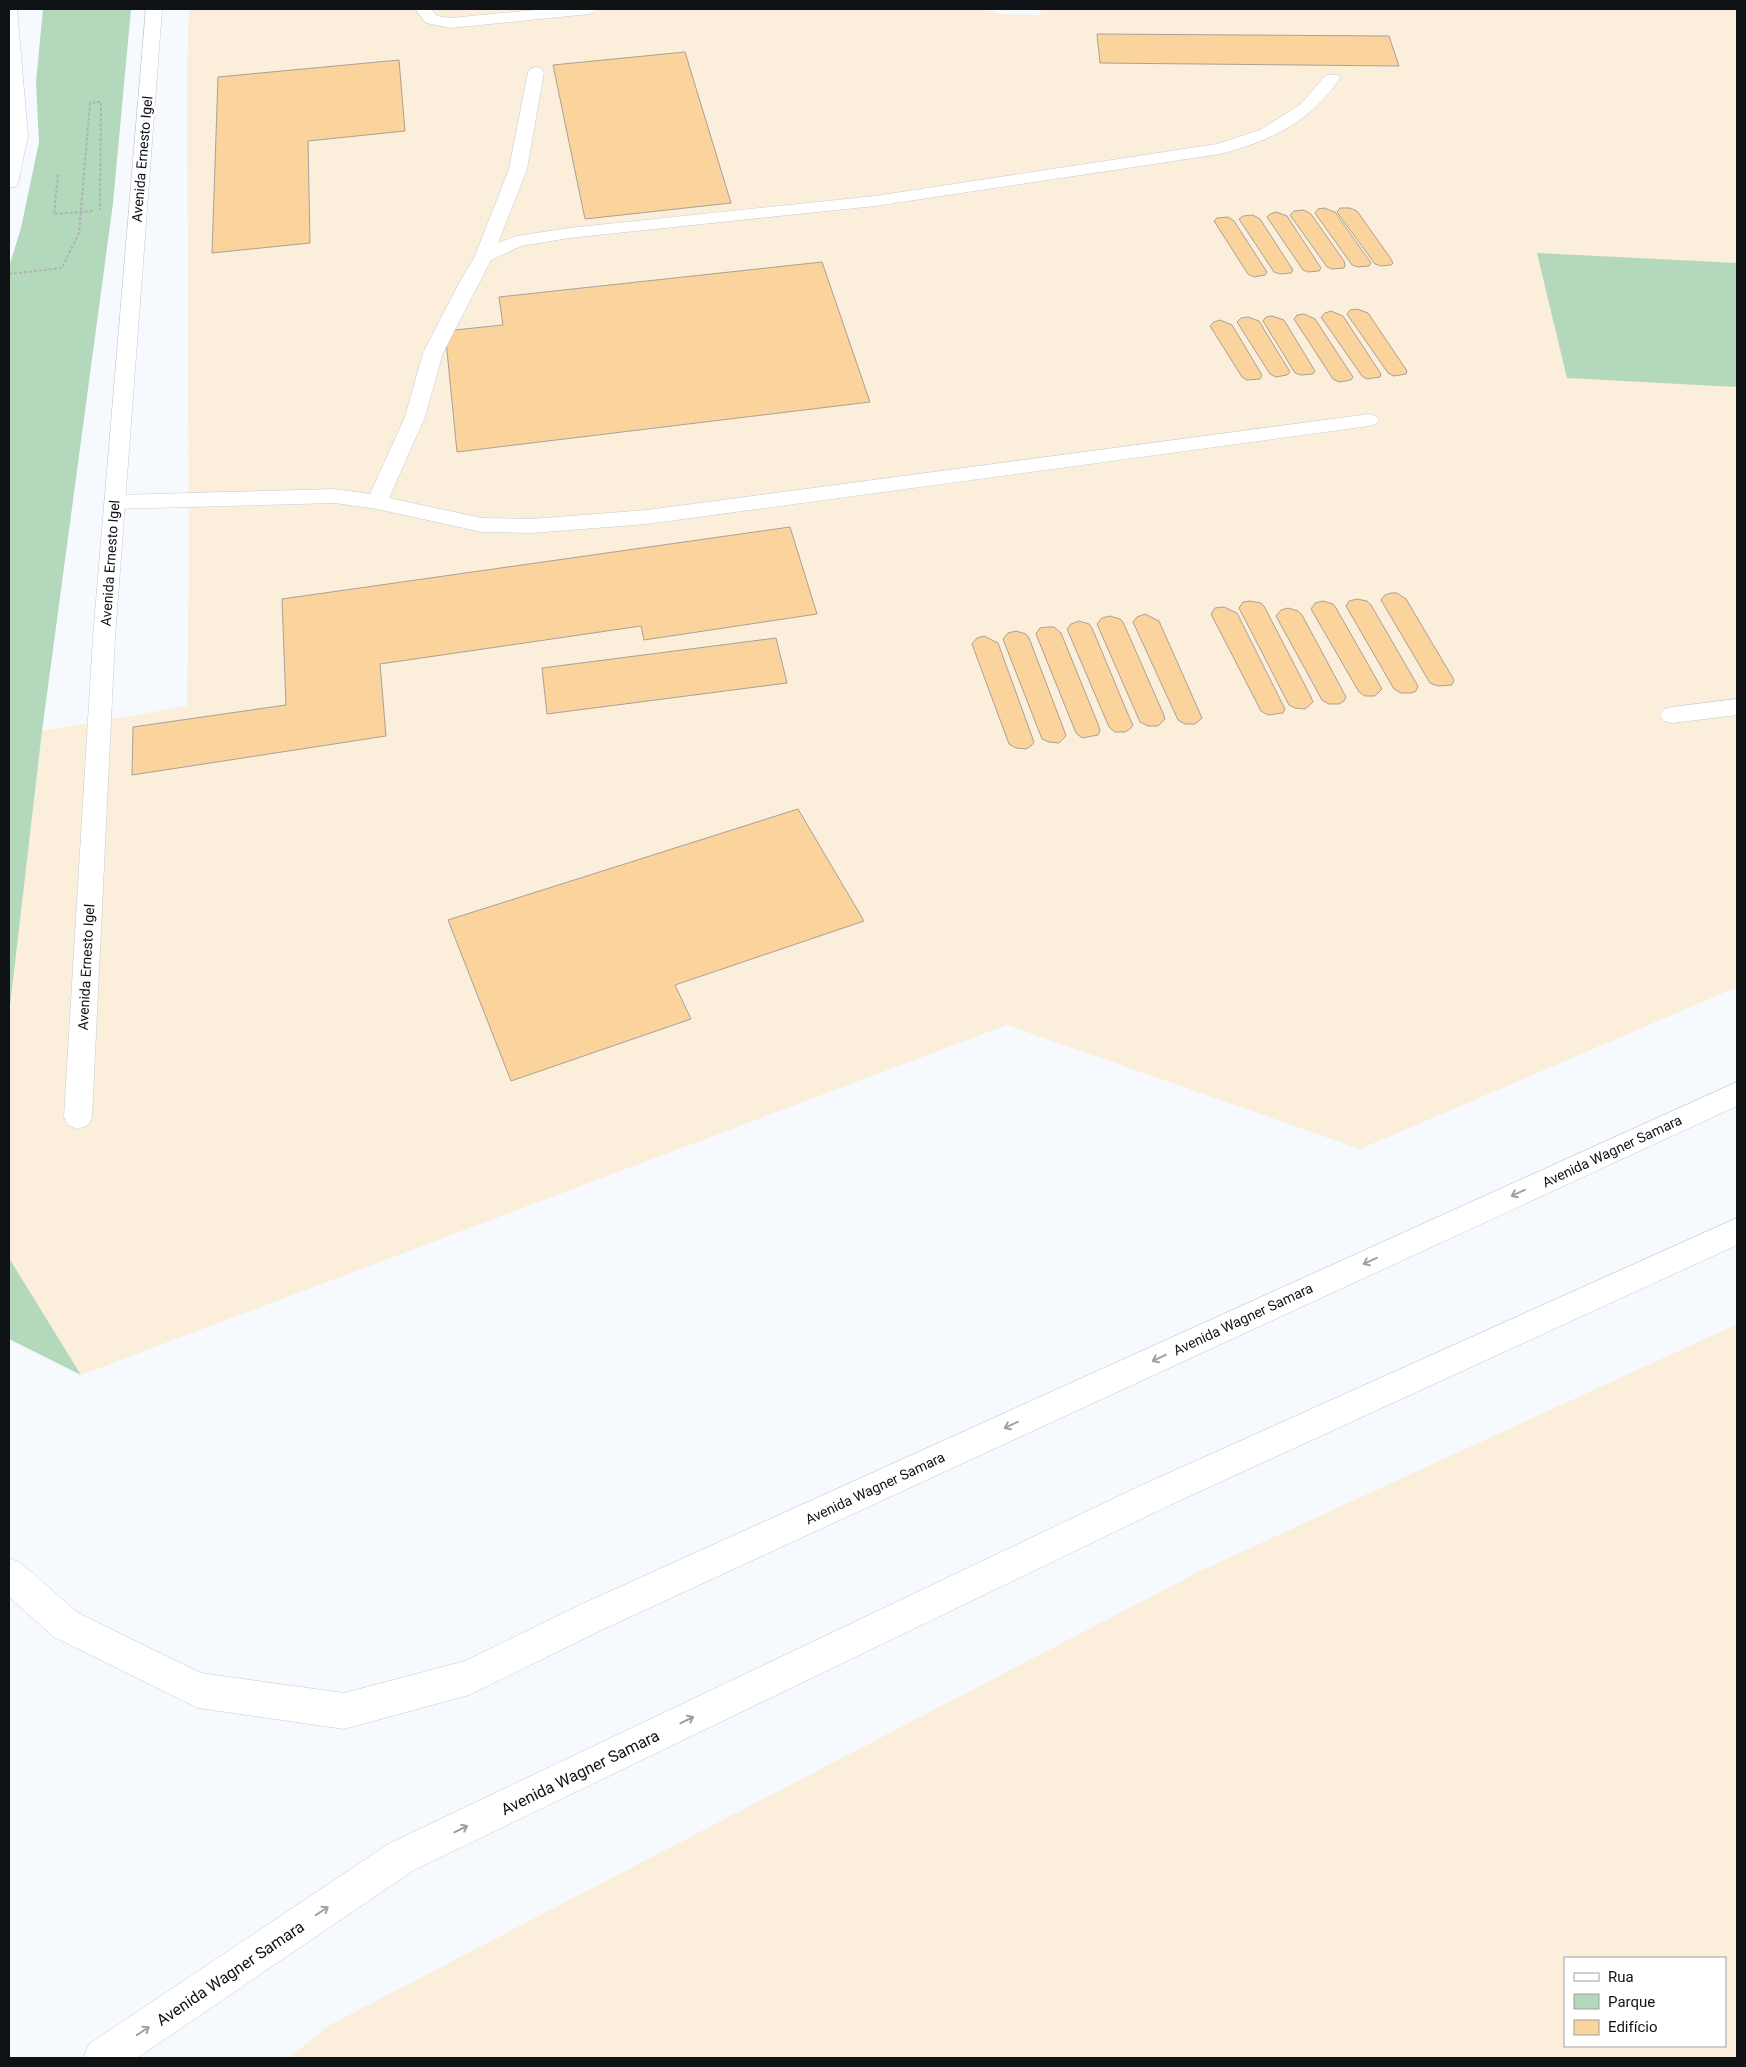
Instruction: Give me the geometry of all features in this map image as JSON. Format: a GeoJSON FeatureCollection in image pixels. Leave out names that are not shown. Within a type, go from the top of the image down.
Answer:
{"type":"FeatureCollection","features":[{"type":"Feature","properties":{"kind":"street"},"geometry":{"type":"LineString","coordinates":[[9,9],[19,136],[9,183]]}},
{"type":"Feature","properties":{"kind":"street","name":"Avenida Ernesto Igel"},"geometry":{"type":"LineString","coordinates":[[78,1117],[104,637],[154,9]]}},
{"type":"Feature","properties":{"kind":"street"},"geometry":{"type":"LineString","coordinates":[[423,9],[432,20],[451,23],[589,9]]}},
{"type":"Feature","properties":{"kind":"street"},"geometry":{"type":"LineString","coordinates":[[377,502],[415,417],[433,353],[484,256],[518,169],[536,72]]}},
{"type":"Feature","properties":{"kind":"street"},"geometry":{"type":"LineString","coordinates":[[484,256],[517,241],[579,232],[876,201],[1220,149],[1266,134],[1307,108],[1332,78]]}},
{"type":"Feature","properties":{"kind":"street"},"geometry":{"type":"LineString","coordinates":[[115,502],[334,496],[377,502],[482,525],[531,526],[647,517],[1369,420]]}},
{"type":"Feature","properties":{"kind":"street"},"geometry":{"type":"LineString","coordinates":[[1672,715],[1737,707]]}},
{"type":"Feature","properties":{"kind":"street","name":"Avenida Wagner Samara"},"geometry":{"type":"LineString","coordinates":[[9,1575],[66,1625],[198,1690],[344,1711],[469,1677],[603,1612],[1737,1093]]}},
{"type":"Feature","properties":{"kind":"street","name":"Avenida Wagner Samara"},"geometry":{"type":"LineString","coordinates":[[103,2058],[401,1857],[1154,1496],[1737,1231]]}},
{"type":"Feature","properties":{"kind":"path"},"geometry":{"type":"LineString","coordinates":[[9,274],[62,268],[79,233],[90,103],[101,102],[100,210],[54,214],[58,171]]}},
{"type":"Feature","properties":{"kind":"shaded area"},"geometry":{"type":"Polygon","coordinates":[[[189,9],[985,9],[1002,14],[1042,15],[1039,9],[1737,9],[1737,987],[1360,1149],[1007,1025],[81,1375],[9,1258],[9,1015],[42,731],[187,706],[189,568],[187,69],[189,9]]]}},
{"type":"Feature","properties":{"kind":"shaded area"},"geometry":{"type":"Polygon","coordinates":[[[1737,1324],[1737,2058],[289,2058],[328,2026],[1200,1571],[1737,1324]]]}},
{"type":"Feature","properties":{"kind":"green space"},"geometry":{"type":"Polygon","coordinates":[[[43,9],[131,9],[113,203],[42,731],[9,1015],[9,267],[21,228],[39,142],[36,82],[43,9]]]}},
{"type":"Feature","properties":{"kind":"green space"},"geometry":{"type":"Polygon","coordinates":[[[1537,253],[1737,263],[1737,387],[1567,378],[1537,253]]]}},
{"type":"Feature","properties":{"kind":"green space"},"geometry":{"type":"Polygon","coordinates":[[[9,1258],[81,1375],[9,1339],[9,1258]]]}},
{"type":"Feature","properties":{"kind":"building"},"geometry":{"type":"Polygon","coordinates":[[[1097,34],[1389,36],[1399,66],[1100,63],[1097,34]]]}},
{"type":"Feature","properties":{"kind":"building"},"geometry":{"type":"Polygon","coordinates":[[[685,52],[731,203],[585,219],[553,65],[685,52]]]}},
{"type":"Feature","properties":{"kind":"building"},"geometry":{"type":"Polygon","coordinates":[[[399,60],[405,131],[308,141],[310,243],[212,253],[218,77],[399,60]]]}},
{"type":"Feature","properties":{"kind":"building"},"geometry":{"type":"Polygon","coordinates":[[[1324,208],[1335,212],[1371,263],[1369,266],[1358,267],[1352,265],[1315,213],[1318,209],[1324,208]]]}},
{"type":"Feature","properties":{"kind":"building"},"geometry":{"type":"Polygon","coordinates":[[[1340,208],[1350,208],[1357,211],[1391,259],[1393,263],[1391,265],[1381,266],[1375,264],[1337,212],[1340,208]]]}},
{"type":"Feature","properties":{"kind":"building"},"geometry":{"type":"Polygon","coordinates":[[[1304,210],[1311,214],[1344,261],[1344,268],[1332,269],[1327,267],[1290,215],[1294,211],[1304,210]]]}},
{"type":"Feature","properties":{"kind":"building"},"geometry":{"type":"Polygon","coordinates":[[[1276,212],[1287,216],[1321,268],[1319,271],[1308,272],[1303,270],[1267,217],[1276,212]]]}},
{"type":"Feature","properties":{"kind":"building"},"geometry":{"type":"Polygon","coordinates":[[[1253,215],[1260,219],[1293,270],[1291,273],[1280,274],[1274,272],[1239,219],[1243,216],[1253,215]]]}},
{"type":"Feature","properties":{"kind":"building"},"geometry":{"type":"Polygon","coordinates":[[[1228,217],[1234,221],[1267,272],[1265,275],[1254,277],[1248,274],[1214,221],[1217,218],[1228,217]]]}},
{"type":"Feature","properties":{"kind":"building"},"geometry":{"type":"Polygon","coordinates":[[[822,262],[870,402],[457,452],[445,331],[503,325],[499,297],[822,262]]]}},
{"type":"Feature","properties":{"kind":"building"},"geometry":{"type":"Polygon","coordinates":[[[1357,309],[1368,313],[1407,371],[1406,374],[1394,376],[1388,373],[1347,314],[1350,310],[1357,309]]]}},
{"type":"Feature","properties":{"kind":"building"},"geometry":{"type":"Polygon","coordinates":[[[1331,311],[1343,316],[1381,374],[1380,377],[1367,379],[1362,376],[1321,317],[1331,311]]]}},
{"type":"Feature","properties":{"kind":"building"},"geometry":{"type":"Polygon","coordinates":[[[1304,314],[1315,319],[1353,377],[1351,380],[1339,382],[1333,379],[1294,319],[1297,315],[1304,314]]]}},
{"type":"Feature","properties":{"kind":"building"},"geometry":{"type":"Polygon","coordinates":[[[1272,316],[1284,320],[1315,371],[1313,374],[1301,375],[1295,373],[1263,321],[1266,317],[1272,316]]]}},
{"type":"Feature","properties":{"kind":"building"},"geometry":{"type":"Polygon","coordinates":[[[1248,317],[1259,321],[1290,372],[1287,375],[1276,377],[1270,374],[1237,322],[1241,318],[1248,317]]]}},
{"type":"Feature","properties":{"kind":"building"},"geometry":{"type":"Polygon","coordinates":[[[1220,320],[1232,325],[1262,375],[1260,379],[1247,380],[1242,377],[1210,326],[1220,320]]]}},
{"type":"Feature","properties":{"kind":"building"},"geometry":{"type":"Polygon","coordinates":[[[790,527],[817,614],[644,640],[641,626],[380,664],[386,736],[132,775],[133,727],[286,705],[282,599],[790,527]]]}},
{"type":"Feature","properties":{"kind":"building"},"geometry":{"type":"Polygon","coordinates":[[[1397,593],[1406,599],[1454,680],[1452,685],[1438,686],[1430,683],[1381,600],[1385,595],[1397,593]]]}},
{"type":"Feature","properties":{"kind":"building"},"geometry":{"type":"Polygon","coordinates":[[[1357,599],[1367,601],[1371,605],[1418,686],[1416,691],[1401,693],[1394,689],[1346,606],[1349,601],[1357,599]]]}},
{"type":"Feature","properties":{"kind":"building"},"geometry":{"type":"Polygon","coordinates":[[[1323,601],[1333,604],[1336,608],[1382,689],[1375,696],[1365,696],[1359,692],[1311,609],[1315,603],[1323,601]]]}},
{"type":"Feature","properties":{"kind":"building"},"geometry":{"type":"Polygon","coordinates":[[[1243,602],[1261,603],[1264,606],[1310,695],[1313,702],[1305,709],[1289,705],[1239,608],[1243,602]]]}},
{"type":"Feature","properties":{"kind":"building"},"geometry":{"type":"Polygon","coordinates":[[[1224,607],[1237,613],[1285,709],[1283,713],[1268,715],[1261,711],[1211,614],[1215,608],[1224,607]]]}},
{"type":"Feature","properties":{"kind":"building"},"geometry":{"type":"Polygon","coordinates":[[[1288,608],[1298,611],[1302,615],[1346,697],[1339,704],[1329,704],[1322,700],[1276,616],[1281,610],[1288,608]]]}},
{"type":"Feature","properties":{"kind":"building"},"geometry":{"type":"Polygon","coordinates":[[[1145,614],[1159,621],[1202,718],[1195,724],[1185,724],[1178,720],[1133,622],[1137,617],[1145,614]]]}},
{"type":"Feature","properties":{"kind":"building"},"geometry":{"type":"Polygon","coordinates":[[[1110,616],[1123,622],[1163,713],[1165,719],[1158,726],[1148,726],[1140,722],[1097,624],[1102,618],[1110,616]]]}},
{"type":"Feature","properties":{"kind":"building"},"geometry":{"type":"Polygon","coordinates":[[[1079,621],[1089,624],[1092,628],[1133,725],[1125,732],[1115,732],[1109,727],[1067,629],[1071,624],[1079,621]]]}},
{"type":"Feature","properties":{"kind":"building"},"geometry":{"type":"Polygon","coordinates":[[[1054,627],[1061,633],[1098,724],[1100,731],[1098,735],[1082,738],[1076,733],[1036,634],[1040,628],[1054,627]]]}},
{"type":"Feature","properties":{"kind":"building"},"geometry":{"type":"Polygon","coordinates":[[[1016,631],[1026,634],[1029,638],[1066,736],[1059,743],[1042,739],[1003,639],[1008,633],[1016,631]]]}},
{"type":"Feature","properties":{"kind":"building"},"geometry":{"type":"Polygon","coordinates":[[[984,636],[998,643],[1034,742],[1026,749],[1016,748],[1009,744],[972,644],[977,638],[984,636]]]}},
{"type":"Feature","properties":{"kind":"building"},"geometry":{"type":"Polygon","coordinates":[[[776,638],[787,683],[547,714],[542,668],[776,638]]]}},
{"type":"Feature","properties":{"kind":"building"},"geometry":{"type":"Polygon","coordinates":[[[798,809],[864,921],[675,985],[691,1019],[511,1081],[448,920],[798,809]]]}}]}
